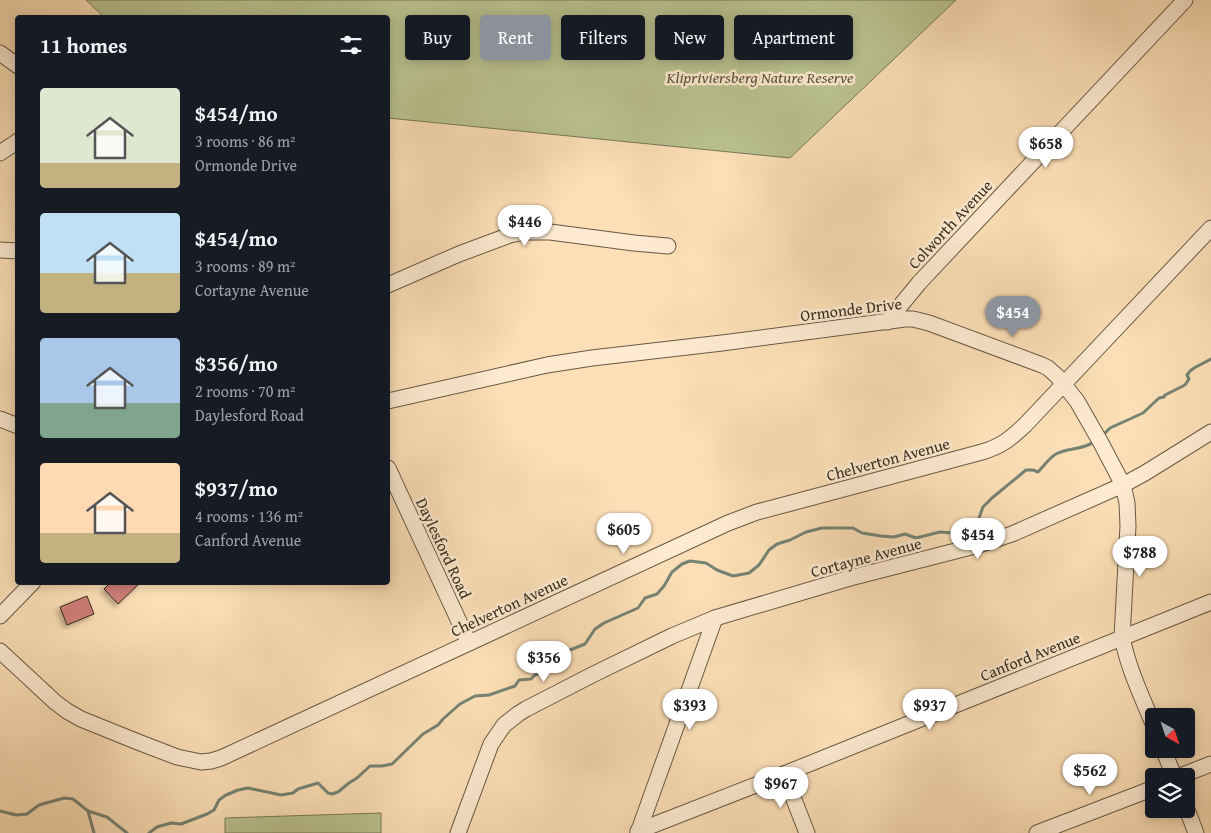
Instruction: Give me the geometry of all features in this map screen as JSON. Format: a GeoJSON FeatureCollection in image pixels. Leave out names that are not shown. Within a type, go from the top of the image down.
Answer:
{"type":"FeatureCollection","features":[{"type":"Feature","properties":{"kind":"street","name":"Colworth Avenue"},"geometry":{"type":"LineString","coordinates":[[887,322],[914,289],[998,198],[1185,0]]}},
{"type":"Feature","properties":{"kind":"street"},"geometry":{"type":"LineString","coordinates":[[0,53],[15,64]]}},
{"type":"Feature","properties":{"kind":"street"},"geometry":{"type":"LineString","coordinates":[[0,153],[15,143]]}},
{"type":"Feature","properties":{"kind":"street","name":"Chelverton Avenue"},"geometry":{"type":"LineString","coordinates":[[0,651],[54,702],[81,719],[177,757],[200,762],[221,758],[702,535],[758,512],[982,452],[1006,442],[1025,425],[1211,228]]}},
{"type":"Feature","properties":{"kind":"street"},"geometry":{"type":"LineString","coordinates":[[390,284],[467,251],[510,235],[525,232],[550,232],[668,246]]}},
{"type":"Feature","properties":{"kind":"street"},"geometry":{"type":"LineString","coordinates":[[0,250],[15,251]]}},
{"type":"Feature","properties":{"kind":"street","name":"Ormonde Drive"},"geometry":{"type":"LineString","coordinates":[[390,401],[547,365],[913,319],[1042,365],[1052,372],[1076,401],[1098,437],[1122,485],[1127,502],[1128,526],[1122,637],[1132,673],[1147,708]]}},
{"type":"Feature","properties":{"kind":"street"},"geometry":{"type":"LineString","coordinates":[[0,419],[15,425]]}},
{"type":"Feature","properties":{"kind":"street","name":"Cortayne Avenue"},"geometry":{"type":"LineString","coordinates":[[715,618],[850,578],[996,540],[1122,485],[1211,432]]}},
{"type":"Feature","properties":{"kind":"street","name":"Daylesford Road"},"geometry":{"type":"LineString","coordinates":[[390,472],[469,643]]}},
{"type":"Feature","properties":{"kind":"street"},"geometry":{"type":"LineString","coordinates":[[0,616],[30,585]]}},
{"type":"Feature","properties":{"kind":"street","name":"Canford Avenue"},"geometry":{"type":"LineString","coordinates":[[638,832],[1211,602]]}},
{"type":"Feature","properties":{"kind":"street"},"geometry":{"type":"LineString","coordinates":[[638,832],[715,618]]}},
{"type":"Feature","properties":{"kind":"street"},"geometry":{"type":"LineString","coordinates":[[458,833],[491,744],[504,725],[518,714],[592,675],[672,636],[715,618]]}},
{"type":"Feature","properties":{"kind":"street"},"geometry":{"type":"LineString","coordinates":[[1195,770],[1211,764]]}},
{"type":"Feature","properties":{"kind":"street"},"geometry":{"type":"LineString","coordinates":[[784,774],[807,833]]}},
{"type":"Feature","properties":{"kind":"street"},"geometry":{"type":"LineString","coordinates":[[1037,833],[1145,791]]}},
{"type":"Feature","properties":{"kind":"street"},"geometry":{"type":"LineString","coordinates":[[1190,818],[1196,833]]}},
{"type":"Feature","properties":{"kind":"green space","name":"Klipriviersberg Nature Reserve"},"geometry":{"type":"Polygon","coordinates":[[[86,0],[956,0],[790,158],[390,118],[390,15],[102,15],[86,0]]]}},
{"type":"Feature","properties":{"kind":"green space"},"geometry":{"type":"Polygon","coordinates":[[[381,813],[381,833],[225,833],[225,818],[381,813]]]}},
{"type":"Feature","properties":{"kind":"building"},"geometry":{"type":"Polygon","coordinates":[[[108,585],[138,585],[118,604],[104,589],[108,585]]]}},
{"type":"Feature","properties":{"kind":"building"},"geometry":{"type":"Polygon","coordinates":[[[87,596],[94,614],[67,625],[60,607],[87,596]]]}},
{"type":"Feature","properties":{"kind":"waterway"},"geometry":{"type":"LineString","coordinates":[[1102,436],[1110,428],[1143,413],[1159,398],[1185,385],[1189,379],[1187,375],[1190,371],[1211,359]]}},
{"type":"Feature","properties":{"kind":"waterway"},"geometry":{"type":"LineString","coordinates":[[149,833],[157,827],[171,823],[181,824],[207,814],[214,810],[219,800],[238,790],[248,788],[281,795],[293,793],[298,789],[318,783],[328,793],[338,792],[370,766],[392,764],[423,734],[438,725],[460,704],[475,696],[489,695],[515,686],[519,680],[531,679],[536,674],[543,675],[548,672],[553,659],[560,654],[585,644],[595,629],[638,608],[645,598],[657,594],[672,572],[682,564],[690,561],[706,563],[717,570],[733,576],[749,573],[759,565],[769,550],[777,544],[806,532],[822,528],[853,528],[862,533],[894,537],[905,534],[916,538],[940,532],[952,533],[961,531],[971,527],[978,521],[983,507],[1026,470],[1038,472],[1056,454],[1085,446],[1095,441]]}},
{"type":"Feature","properties":{"kind":"waterway"},"geometry":{"type":"LineString","coordinates":[[0,811],[16,815],[27,814],[39,805],[64,798],[73,799],[88,811],[94,833]]}},
{"type":"Feature","properties":{"kind":"waterway"},"geometry":{"type":"LineString","coordinates":[[88,811],[107,817],[127,833]]}}]}
